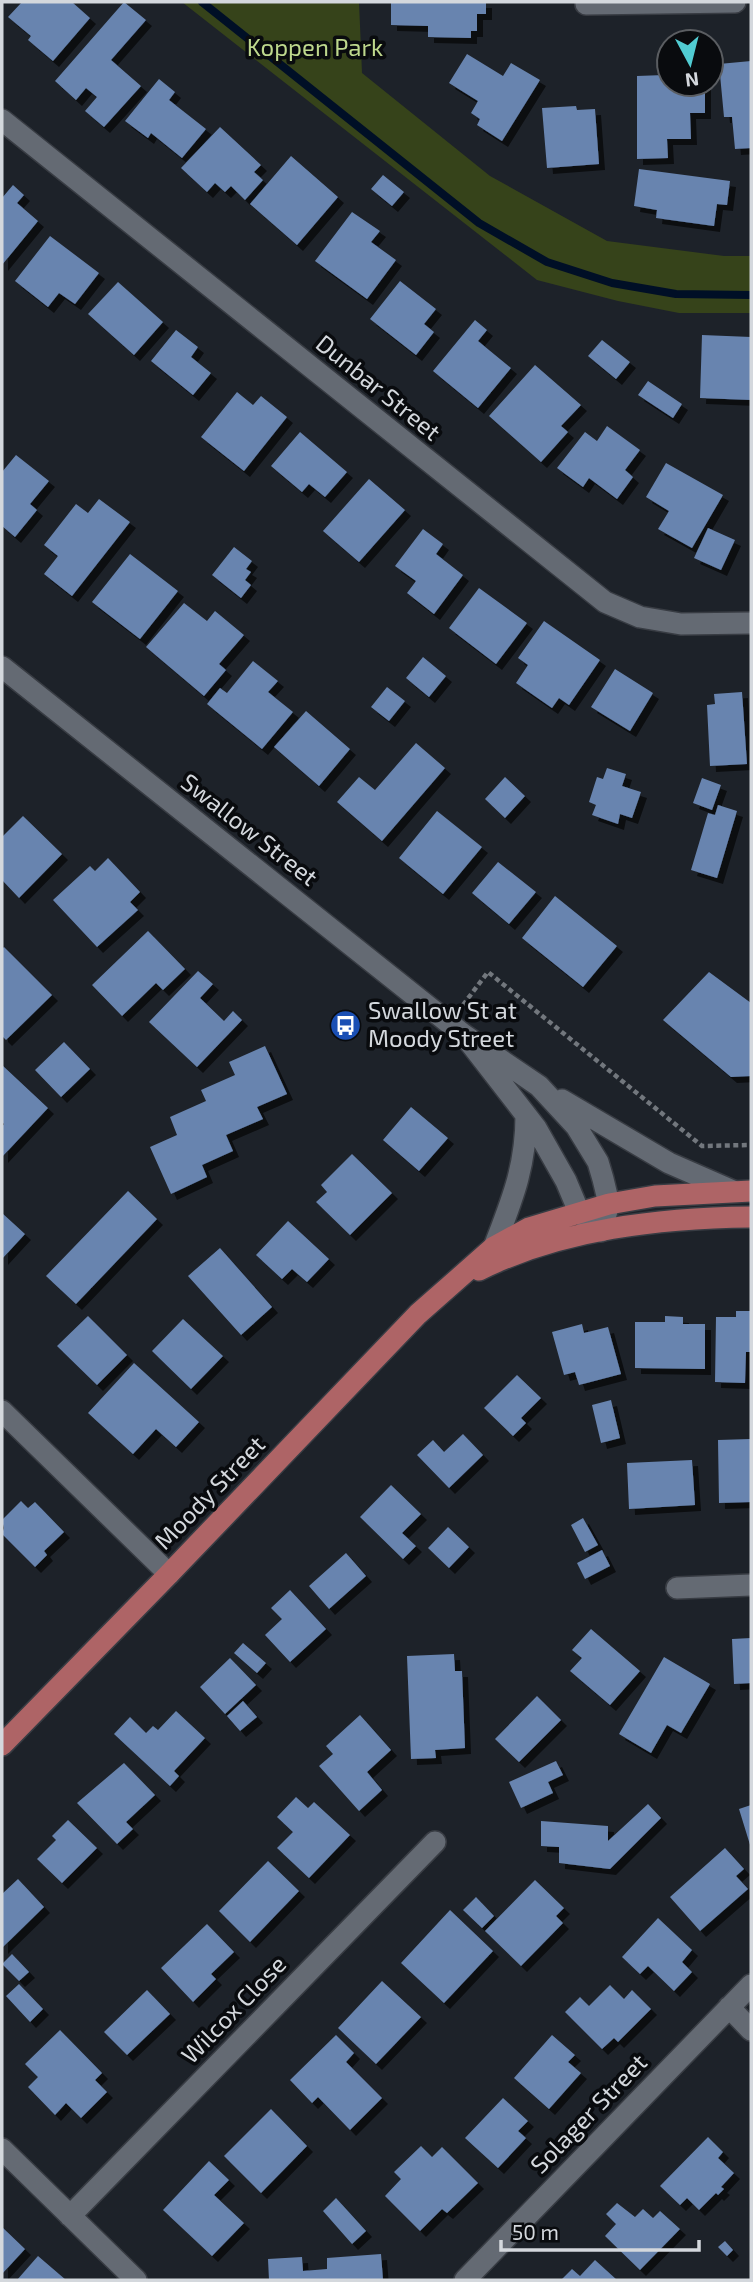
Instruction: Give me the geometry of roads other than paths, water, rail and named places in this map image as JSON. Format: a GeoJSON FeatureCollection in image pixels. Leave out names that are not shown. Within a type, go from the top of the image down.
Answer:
{"type":"FeatureCollection","features":[{"type":"Feature","properties":{"kind":"main road","name":"Moody Street"},"geometry":{"type":"LineString","coordinates":[[2,1745],[418,1314],[494,1247],[529,1228],[609,1204],[655,1196],[742,1191]]}},
{"type":"Feature","properties":{"kind":"main road","name":"Moody Street"},"geometry":{"type":"LineString","coordinates":[[458,1280],[520,1252],[601,1231],[751,1217]]}},
{"type":"Feature","properties":{"kind":"street"},"geometry":{"type":"LineString","coordinates":[[586,4],[735,2]]}},
{"type":"Feature","properties":{"kind":"street","name":"Dunbar Street"},"geometry":{"type":"LineString","coordinates":[[2,120],[605,602],[640,617],[681,624],[751,623]]}},
{"type":"Feature","properties":{"kind":"street","name":"Swallow Street"},"geometry":{"type":"LineString","coordinates":[[2,667],[456,1029],[539,1086],[562,1108],[589,1144],[598,1162],[609,1204]]}},
{"type":"Feature","properties":{"kind":"street","name":"Swallow Street"},"geometry":{"type":"LineString","coordinates":[[456,1029],[526,1115],[548,1147],[579,1212],[601,1231]]}},
{"type":"Feature","properties":{"kind":"street"},"geometry":{"type":"LineString","coordinates":[[539,1086],[641,1148],[695,1176],[742,1191]]}},
{"type":"Feature","properties":{"kind":"street"},"geometry":{"type":"LineString","coordinates":[[494,1247],[521,1171],[526,1143],[526,1115]]}},
{"type":"Feature","properties":{"kind":"street"},"geometry":{"type":"LineString","coordinates":[[601,1231],[609,1204]]}},
{"type":"Feature","properties":{"kind":"street"},"geometry":{"type":"LineString","coordinates":[[2,1411],[169,1574]]}},
{"type":"Feature","properties":{"kind":"street"},"geometry":{"type":"LineString","coordinates":[[677,1588],[751,1585]]}},
{"type":"Feature","properties":{"kind":"street","name":"Wilcox Close"},"geometry":{"type":"LineString","coordinates":[[70,2216],[435,1842]]}},
{"type":"Feature","properties":{"kind":"street","name":"Solager Street"},"geometry":{"type":"LineString","coordinates":[[465,2280],[751,1985]]}},
{"type":"Feature","properties":{"kind":"street"},"geometry":{"type":"LineString","coordinates":[[729,2007],[751,2030]]}},
{"type":"Feature","properties":{"kind":"street"},"geometry":{"type":"LineString","coordinates":[[2,2150],[136,2280]]}},
{"type":"Feature","properties":{"kind":"waterway"},"geometry":{"type":"LineString","coordinates":[[202,2],[479,223],[547,262],[612,283],[676,294],[751,295]]}},
{"type":"Feature","properties":{"kind":"place","name":"Swallow St at Moody Street"},"geometry":{"type":"Point","coordinates":[345,1025]}},
{"type":"Feature","properties":{"kind":"park label","name":"Koppen Park"},"geometry":{"type":"Point","coordinates":[315,48]}}]}
